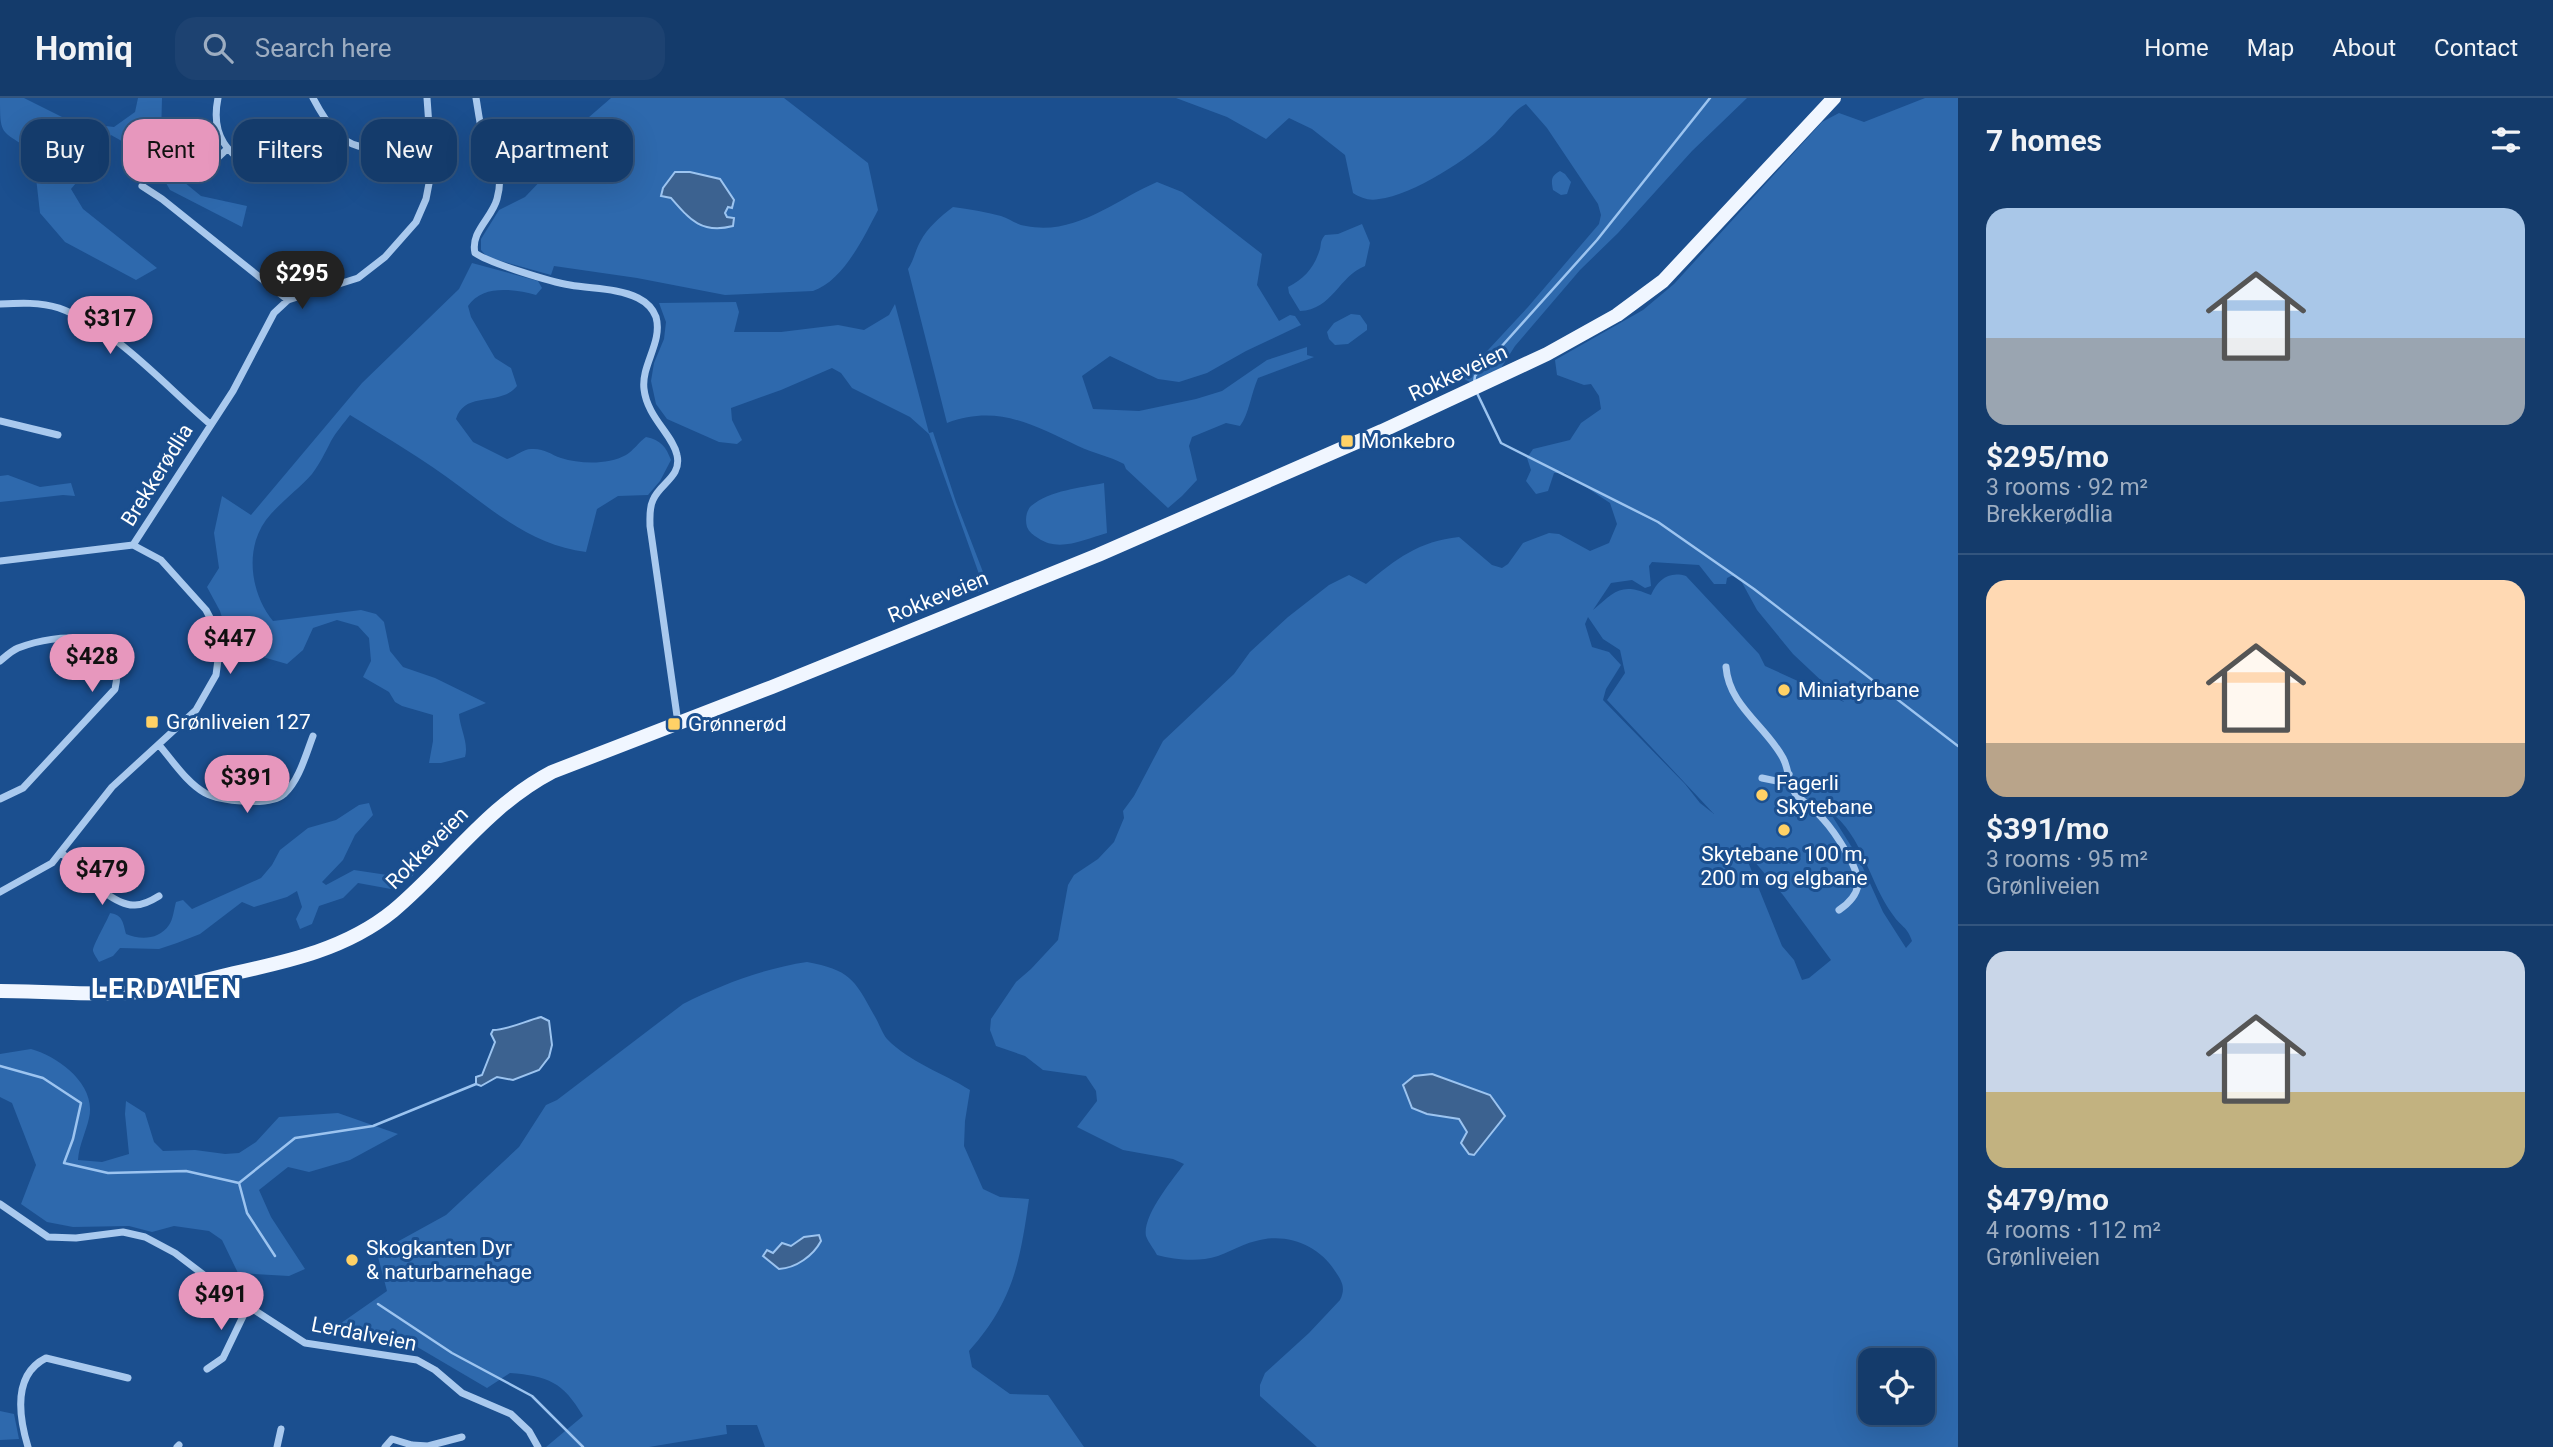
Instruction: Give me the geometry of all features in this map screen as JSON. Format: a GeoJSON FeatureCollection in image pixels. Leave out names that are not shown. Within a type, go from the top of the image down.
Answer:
{"type":"FeatureCollection","features":[{"type":"Feature","properties":{"kind":"main road","name":"Rokkeveien"},"geometry":{"type":"LineString","coordinates":[[0,991],[114,993],[187,984],[259,968],[327,948],[364,932],[394,909],[495,810],[518,791],[552,772],[1098,555],[1477,388],[1598,327],[1649,293],[1686,258],[1834,98]]}},
{"type":"Feature","properties":{"kind":"street"},"geometry":{"type":"LineString","coordinates":[[218,98],[215,121],[221,141],[233,154]]}},
{"type":"Feature","properties":{"kind":"street"},"geometry":{"type":"LineString","coordinates":[[313,98],[323,118],[334,131],[357,147],[361,147]]}},
{"type":"Feature","properties":{"kind":"street"},"geometry":{"type":"LineString","coordinates":[[427,98],[430,119]]}},
{"type":"Feature","properties":{"kind":"street"},"geometry":{"type":"LineString","coordinates":[[476,98],[483,132],[499,166],[500,180],[497,201],[474,239],[475,253],[489,261],[568,285],[636,297],[652,309],[655,315],[657,337],[645,371],[644,388],[648,406],[677,455],[677,471],[653,497],[650,526],[678,724]]}},
{"type":"Feature","properties":{"kind":"street"},"geometry":{"type":"LineString","coordinates":[[219,157],[227,149]]}},
{"type":"Feature","properties":{"kind":"street"},"geometry":{"type":"LineString","coordinates":[[142,186],[288,300],[358,278],[384,257],[415,222],[426,199],[429,182]]}},
{"type":"Feature","properties":{"kind":"street","name":"Brekkerødlia"},"geometry":{"type":"LineString","coordinates":[[133,545],[244,372],[274,313],[288,300]]}},
{"type":"Feature","properties":{"kind":"street","name":"Brekkerødlia"},"geometry":{"type":"LineString","coordinates":[[0,304],[32,303],[59,308],[74,315],[106,335],[210,424]]}},
{"type":"Feature","properties":{"kind":"street"},"geometry":{"type":"LineString","coordinates":[[0,421],[58,435]]}},
{"type":"Feature","properties":{"kind":"street"},"geometry":{"type":"LineString","coordinates":[[0,561],[133,545],[161,561],[185,586],[211,619],[219,639],[216,675],[195,710],[112,787],[52,863],[0,892]]}},
{"type":"Feature","properties":{"kind":"street"},"geometry":{"type":"LineString","coordinates":[[0,661],[15,649],[37,643],[74,638],[94,640],[116,660],[119,674],[115,689],[51,759],[23,788],[0,799]]}},
{"type":"Feature","properties":{"kind":"street"},"geometry":{"type":"LineString","coordinates":[[1726,667],[1730,686],[1737,699],[1783,758],[1792,789],[1830,827],[1857,876],[1858,886],[1854,898],[1839,910]]}},
{"type":"Feature","properties":{"kind":"street"},"geometry":{"type":"LineString","coordinates":[[159,745],[191,782],[206,794],[256,802],[273,801],[284,795],[292,784],[313,736]]}},
{"type":"Feature","properties":{"kind":"street"},"geometry":{"type":"LineString","coordinates":[[1762,778],[1781,782],[1789,774]]}},
{"type":"Feature","properties":{"kind":"street"},"geometry":{"type":"LineString","coordinates":[[62,853],[109,895],[130,906],[145,904],[159,897]]}},
{"type":"Feature","properties":{"kind":"street","name":"Lerdalveien"},"geometry":{"type":"LineString","coordinates":[[0,1204],[48,1237],[76,1238],[123,1232],[145,1237],[174,1253],[305,1343],[417,1360],[435,1370],[462,1393],[511,1414],[528,1430],[538,1447]]}},
{"type":"Feature","properties":{"kind":"street"},"geometry":{"type":"LineString","coordinates":[[207,1369],[223,1358],[248,1306]]}},
{"type":"Feature","properties":{"kind":"street"},"geometry":{"type":"LineString","coordinates":[[28,1447],[19,1417],[19,1404],[28,1376],[37,1363],[46,1358],[128,1378]]}},
{"type":"Feature","properties":{"kind":"street"},"geometry":{"type":"LineString","coordinates":[[277,1447],[281,1429]]}},
{"type":"Feature","properties":{"kind":"street"},"geometry":{"type":"LineString","coordinates":[[385,1447],[392,1439],[428,1446],[462,1437]]}},
{"type":"Feature","properties":{"kind":"shaded area"},"geometry":{"type":"Polygon","coordinates":[[[0,98],[24,98],[66,119],[21,119],[21,143],[4,131],[0,98]]]}},
{"type":"Feature","properties":{"kind":"shaded area"},"geometry":{"type":"Polygon","coordinates":[[[138,98],[162,98],[161,119],[125,119],[135,112],[138,98]]]}},
{"type":"Feature","properties":{"kind":"shaded area"},"geometry":{"type":"Polygon","coordinates":[[[611,98],[784,98],[868,163],[878,210],[852,257],[824,286],[813,291],[725,295],[554,266],[551,275],[487,257],[481,250],[481,239],[499,210],[525,197],[539,182],[633,182],[633,119],[587,119],[611,98]],[[671,198],[685,215],[727,217],[725,213],[728,207],[671,198]]]}},
{"type":"Feature","properties":{"kind":"shaded area"},"geometry":{"type":"Polygon","coordinates":[[[1176,98],[1747,98],[1692,151],[1618,233],[1580,270],[1515,346],[1501,368],[1472,383],[1462,378],[1528,307],[1599,224],[1601,215],[1598,204],[1547,128],[1526,104],[1484,143],[1440,174],[1408,191],[1372,200],[1353,193],[1345,155],[1312,129],[1289,118],[1266,139],[1227,117],[1176,98]]]}},
{"type":"Feature","properties":{"kind":"shaded area"},"geometry":{"type":"Polygon","coordinates":[[[1925,98],[1958,98],[1958,1447],[1317,1447],[1260,1396],[1260,1385],[1265,1373],[1340,1300],[1342,1285],[1328,1262],[1301,1243],[1279,1238],[1249,1243],[1205,1259],[1157,1255],[1146,1236],[1146,1228],[1153,1208],[1184,1164],[1173,1159],[1123,1150],[1077,1127],[1097,1101],[1096,1091],[1086,1076],[1043,1070],[1025,1056],[996,1046],[990,1030],[991,1019],[1016,982],[1058,940],[1068,885],[1074,875],[1098,859],[1114,842],[1124,818],[1123,811],[1134,796],[1163,741],[1234,674],[1250,652],[1288,617],[1329,585],[1349,575],[1366,584],[1409,553],[1445,539],[1459,537],[1492,565],[1502,568],[1523,543],[1549,533],[1559,534],[1590,551],[1609,543],[1617,524],[1610,503],[1565,473],[1554,473],[1548,491],[1536,494],[1526,481],[1531,470],[1527,458],[1533,449],[1570,440],[1581,423],[1601,409],[1599,396],[1591,384],[1584,385],[1557,375],[1555,360],[1643,310],[1674,284],[1822,122],[1839,113],[1864,122],[1925,98]],[[1652,562],[1649,566],[1651,586],[1645,588],[1632,580],[1611,583],[1593,610],[1619,590],[1632,589],[1651,595],[1664,578],[1686,576],[1759,654],[1765,666],[1844,702],[1793,654],[1757,610],[1739,577],[1727,578],[1726,584],[1714,584],[1699,565],[1652,562]],[[1588,617],[1585,624],[1592,647],[1609,652],[1621,665],[1606,689],[1603,700],[1685,784],[1700,803],[1714,814],[1607,700],[1625,673],[1620,650],[1603,639],[1588,617]],[[1829,811],[1858,857],[1883,912],[1906,948],[1912,941],[1908,932],[1885,902],[1850,833],[1829,811]],[[1742,847],[1782,946],[1794,960],[1802,980],[1809,978],[1831,960],[1783,895],[1742,847]]]}},
{"type":"Feature","properties":{"kind":"shaded area"},"geometry":{"type":"Polygon","coordinates":[[[123,121],[123,142],[111,135],[109,138],[109,126],[114,127],[123,121]]]}},
{"type":"Feature","properties":{"kind":"shaded area"},"geometry":{"type":"Polygon","coordinates":[[[1560,171],[1571,182],[1567,194],[1561,195],[1553,190],[1552,179],[1560,171]]]}},
{"type":"Feature","properties":{"kind":"shaded area"},"geometry":{"type":"Polygon","coordinates":[[[675,172],[690,172],[720,179],[734,200],[732,208],[728,207],[725,213],[727,217],[734,218],[733,226],[705,226],[691,219],[671,198],[661,196],[663,188],[675,172]]]}},
{"type":"Feature","properties":{"kind":"shaded area"},"geometry":{"type":"Polygon","coordinates":[[[36,182],[77,182],[71,189],[83,209],[157,268],[136,280],[65,242],[40,213],[36,182]]]}},
{"type":"Feature","properties":{"kind":"shaded area"},"geometry":{"type":"Polygon","coordinates":[[[166,182],[184,182],[201,196],[247,206],[242,227],[170,190],[166,182]]]}},
{"type":"Feature","properties":{"kind":"shaded area"},"geometry":{"type":"Polygon","coordinates":[[[1157,182],[1182,192],[1262,254],[1257,285],[1279,321],[1290,315],[1295,316],[1301,325],[1207,373],[1179,382],[1158,379],[1110,356],[1082,376],[1093,409],[1139,411],[1196,399],[1222,391],[1267,360],[1307,347],[1307,355],[1314,357],[1258,378],[1246,416],[1240,426],[1226,423],[1192,437],[1189,446],[1197,480],[1168,508],[1126,469],[1124,464],[1030,424],[999,416],[965,418],[947,423],[908,269],[927,232],[953,207],[1001,216],[1026,226],[1062,226],[1094,214],[1157,182]]]}},
{"type":"Feature","properties":{"kind":"shaded area"},"geometry":{"type":"Polygon","coordinates":[[[1362,224],[1370,243],[1365,266],[1348,277],[1320,305],[1300,311],[1288,287],[1299,281],[1311,268],[1323,237],[1362,224]]]}},
{"type":"Feature","properties":{"kind":"shaded area"},"geometry":{"type":"Polygon","coordinates":[[[472,263],[538,281],[542,288],[536,295],[509,290],[490,291],[474,299],[468,306],[471,317],[495,358],[511,368],[517,386],[502,396],[475,401],[461,410],[456,419],[473,442],[507,459],[525,450],[536,449],[569,460],[594,462],[611,461],[626,455],[646,437],[662,445],[671,460],[660,481],[648,495],[618,496],[597,509],[586,552],[551,543],[518,528],[433,467],[350,415],[312,474],[266,520],[255,545],[253,572],[260,598],[273,621],[361,610],[376,614],[384,622],[390,651],[403,667],[435,678],[486,703],[459,714],[466,746],[465,757],[429,763],[433,741],[433,715],[402,706],[395,702],[389,692],[363,677],[371,661],[369,638],[358,626],[337,620],[313,628],[303,650],[287,664],[252,654],[228,636],[220,611],[207,587],[219,568],[214,533],[222,496],[251,515],[362,383],[459,289],[472,263]]]}},
{"type":"Feature","properties":{"kind":"shaded area"},"geometry":{"type":"Polygon","coordinates":[[[736,302],[739,312],[734,332],[781,332],[838,325],[864,330],[889,315],[895,304],[929,433],[933,432],[988,585],[978,592],[979,574],[929,434],[910,417],[852,388],[841,373],[832,368],[731,408],[732,420],[742,440],[737,444],[719,442],[667,419],[656,404],[651,381],[654,363],[664,339],[666,322],[659,303],[736,302]]]}},
{"type":"Feature","properties":{"kind":"shaded area"},"geometry":{"type":"Polygon","coordinates":[[[1351,314],[1360,315],[1367,325],[1367,330],[1348,344],[1335,345],[1327,332],[1334,323],[1351,314]]]}},
{"type":"Feature","properties":{"kind":"shaded area"},"geometry":{"type":"Polygon","coordinates":[[[8,475],[40,487],[71,483],[75,496],[0,502],[0,476],[8,475]]]}},
{"type":"Feature","properties":{"kind":"shaded area"},"geometry":{"type":"Polygon","coordinates":[[[1104,483],[1107,533],[1063,545],[1046,542],[1028,529],[1028,510],[1047,496],[1104,483]]]}},
{"type":"Feature","properties":{"kind":"shaded area"},"geometry":{"type":"Polygon","coordinates":[[[369,803],[373,815],[355,835],[343,860],[322,882],[326,885],[354,870],[394,876],[408,867],[420,852],[431,854],[409,880],[391,889],[358,883],[343,898],[319,906],[312,924],[300,929],[296,919],[302,907],[297,891],[287,897],[254,907],[242,902],[200,934],[159,949],[120,948],[113,956],[99,962],[93,949],[110,913],[120,918],[126,934],[143,938],[160,934],[170,923],[176,902],[183,900],[192,909],[261,878],[280,850],[308,828],[336,820],[359,805],[369,803]]]}},
{"type":"Feature","properties":{"kind":"shaded area"},"geometry":{"type":"Polygon","coordinates":[[[807,962],[832,968],[849,978],[861,992],[887,1039],[916,1061],[970,1090],[964,1146],[983,1189],[1000,1197],[1029,1199],[1018,1262],[1012,1280],[996,1315],[969,1351],[972,1367],[1010,1394],[1048,1395],[1084,1447],[765,1447],[757,1425],[726,1425],[727,1434],[649,1447],[546,1447],[583,1416],[568,1395],[553,1383],[535,1376],[510,1373],[487,1388],[402,1338],[334,1328],[387,1291],[377,1253],[446,1215],[519,1147],[546,1105],[557,1100],[683,1004],[743,978],[807,962]]]}},
{"type":"Feature","properties":{"kind":"shaded area"},"geometry":{"type":"Polygon","coordinates":[[[541,1017],[549,1021],[552,1045],[549,1057],[539,1070],[513,1080],[497,1077],[481,1086],[476,1084],[476,1077],[482,1075],[495,1042],[491,1034],[493,1030],[541,1017]]]}},
{"type":"Feature","properties":{"kind":"shaded area"},"geometry":{"type":"Polygon","coordinates":[[[31,1049],[63,1065],[87,1094],[89,1118],[78,1160],[102,1162],[129,1154],[126,1101],[145,1113],[154,1142],[163,1151],[239,1153],[256,1142],[279,1117],[338,1113],[398,1134],[350,1160],[309,1172],[288,1167],[259,1190],[271,1217],[305,1269],[289,1276],[238,1273],[222,1240],[209,1231],[174,1226],[152,1232],[129,1226],[73,1227],[47,1222],[21,1204],[36,1165],[12,1103],[0,1097],[0,1054],[31,1049]]]}},
{"type":"Feature","properties":{"kind":"shaded area"},"geometry":{"type":"Polygon","coordinates":[[[1432,1074],[1490,1095],[1505,1116],[1474,1155],[1469,1154],[1461,1143],[1467,1132],[1459,1119],[1427,1114],[1412,1108],[1403,1085],[1414,1076],[1432,1074]]]}},
{"type":"Feature","properties":{"kind":"shaded area"},"geometry":{"type":"Polygon","coordinates":[[[819,1235],[821,1241],[813,1252],[792,1266],[779,1269],[763,1256],[767,1250],[773,1253],[782,1243],[791,1246],[804,1237],[819,1235]]]}},
{"type":"Feature","properties":{"kind":"shaded area"},"geometry":{"type":"Polygon","coordinates":[[[0,1411],[14,1414],[19,1439],[0,1440],[0,1411]]]}},
{"type":"Feature","properties":{"kind":"waterway"},"geometry":{"type":"LineString","coordinates":[[1474,383],[1475,376],[1597,240],[1710,98]]}},
{"type":"Feature","properties":{"kind":"waterway"},"geometry":{"type":"LineString","coordinates":[[1477,393],[1501,443],[1658,522],[1754,589],[1958,746]]}},
{"type":"Feature","properties":{"kind":"waterway"},"geometry":{"type":"LineString","coordinates":[[0,1066],[43,1078],[81,1103],[73,1139],[64,1163],[108,1173],[186,1171],[239,1183],[247,1213],[275,1256]]}},
{"type":"Feature","properties":{"kind":"waterway"},"geometry":{"type":"LineString","coordinates":[[239,1183],[295,1138],[373,1126],[476,1084]]}},
{"type":"Feature","properties":{"kind":"waterway"},"geometry":{"type":"LineString","coordinates":[[378,1304],[452,1353],[532,1396],[583,1447]]}},
{"type":"Feature","properties":{"kind":"place","name":"Monkebro"},"geometry":{"type":"Point","coordinates":[1347,441]}},
{"type":"Feature","properties":{"kind":"place","name":"Miniatyrbane"},"geometry":{"type":"Point","coordinates":[1784,690]}},
{"type":"Feature","properties":{"kind":"place","name":"Grønliveien 127"},"geometry":{"type":"Point","coordinates":[152,722]}},
{"type":"Feature","properties":{"kind":"place","name":"Grønnerød"},"geometry":{"type":"Point","coordinates":[674,724]}},
{"type":"Feature","properties":{"kind":"place","name":"Fagerli Skytebane"},"geometry":{"type":"Point","coordinates":[1762,795]}},
{"type":"Feature","properties":{"kind":"place","name":"Skytebane 100 m, 200 m og elgbane"},"geometry":{"type":"Point","coordinates":[1784,830]}},
{"type":"Feature","properties":{"kind":"place","name":"Skogkanten Dyr & naturbarnehage"},"geometry":{"type":"Point","coordinates":[352,1260]}},
{"type":"Feature","properties":{"kind":"district","name":"LERDALEN"},"geometry":{"type":"Point","coordinates":[167,988]}}]}
